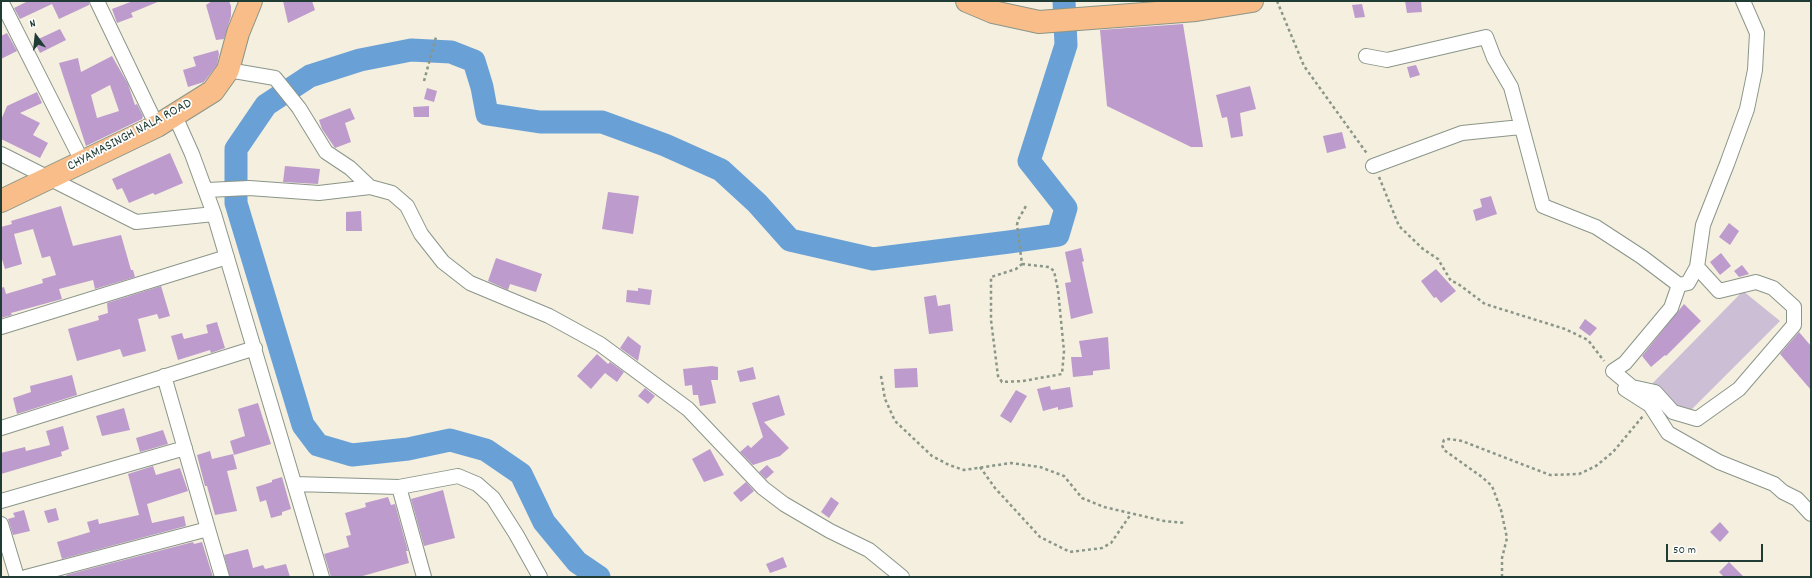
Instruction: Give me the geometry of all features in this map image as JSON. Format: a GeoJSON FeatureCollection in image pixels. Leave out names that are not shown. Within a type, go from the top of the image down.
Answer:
{"type":"FeatureCollection","features":[{"type":"Feature","properties":{"kind":"main road"},"geometry":{"type":"LineString","coordinates":[[967,1],[993,12],[1039,22],[1094,19],[1196,10],[1252,1]]}},
{"type":"Feature","properties":{"kind":"main road","name":"CHYAMASINGH NALA ROAD"},"geometry":{"type":"LineString","coordinates":[[1,201],[50,179],[82,161],[166,121],[213,91],[228,70],[238,33],[250,2]]}},
{"type":"Feature","properties":{"kind":"street"},"geometry":{"type":"LineString","coordinates":[[97,1],[166,121],[212,189],[214,214],[322,577]]}},
{"type":"Feature","properties":{"kind":"street"},"geometry":{"type":"LineString","coordinates":[[1366,56],[1386,60],[1486,37],[1494,58],[1511,87],[1543,206],[1596,227],[1642,257],[1679,285],[1688,283],[1697,267],[1703,225],[1728,164],[1746,109],[1755,70],[1757,33],[1742,1]]}},
{"type":"Feature","properties":{"kind":"street"},"geometry":{"type":"LineString","coordinates":[[2,3],[82,161]]}},
{"type":"Feature","properties":{"kind":"street"},"geometry":{"type":"LineString","coordinates":[[228,70],[275,78],[299,108],[326,152],[350,168],[370,187]]}},
{"type":"Feature","properties":{"kind":"street"},"geometry":{"type":"LineString","coordinates":[[1374,166],[1462,133],[1521,127]]}},
{"type":"Feature","properties":{"kind":"street"},"geometry":{"type":"LineString","coordinates":[[1,154],[136,222],[214,214]]}},
{"type":"Feature","properties":{"kind":"street"},"geometry":{"type":"LineString","coordinates":[[212,189],[249,188],[319,193],[370,187],[392,193],[407,206],[421,234],[443,262],[470,284],[549,316],[600,344],[688,409],[763,488],[784,504],[830,531],[869,550],[902,577]]}},
{"type":"Feature","properties":{"kind":"street"},"geometry":{"type":"LineString","coordinates":[[1,327],[227,258]]}},
{"type":"Feature","properties":{"kind":"street"},"geometry":{"type":"LineString","coordinates":[[1612,371],[1632,387],[1655,392],[1673,412],[1697,419],[1740,389],[1794,326],[1794,307],[1774,288],[1756,282],[1719,291],[1697,267]]}},
{"type":"Feature","properties":{"kind":"street"},"geometry":{"type":"LineString","coordinates":[[1612,371],[1625,363],[1671,308],[1679,285]]}},
{"type":"Feature","properties":{"kind":"street"},"geometry":{"type":"LineString","coordinates":[[1,428],[255,348]]}},
{"type":"Feature","properties":{"kind":"street"},"geometry":{"type":"LineString","coordinates":[[1612,371],[1623,387],[1650,405],[1668,433],[1719,462],[1774,484],[1783,492],[1797,499],[1811,514]]}},
{"type":"Feature","properties":{"kind":"street"},"geometry":{"type":"LineString","coordinates":[[164,376],[222,577]]}},
{"type":"Feature","properties":{"kind":"street"},"geometry":{"type":"LineString","coordinates":[[1,502],[185,448]]}},
{"type":"Feature","properties":{"kind":"street"},"geometry":{"type":"LineString","coordinates":[[295,484],[399,487],[458,476],[477,484],[493,498],[516,534],[540,577]]}},
{"type":"Feature","properties":{"kind":"street"},"geometry":{"type":"LineString","coordinates":[[399,487],[424,577]]}},
{"type":"Feature","properties":{"kind":"street"},"geometry":{"type":"LineString","coordinates":[[1,524],[17,577]]}},
{"type":"Feature","properties":{"kind":"street"},"geometry":{"type":"LineString","coordinates":[[26,577],[208,529]]}},
{"type":"Feature","properties":{"kind":"path"},"geometry":{"type":"LineString","coordinates":[[1277,1],[1304,66],[1364,148],[1374,166],[1399,226],[1423,249],[1438,259],[1451,281],[1457,283],[1485,304],[1565,328],[1588,340],[1612,371]]}},
{"type":"Feature","properties":{"kind":"path"},"geometry":{"type":"LineString","coordinates":[[424,82],[436,37]]}},
{"type":"Feature","properties":{"kind":"path"},"geometry":{"type":"LineString","coordinates":[[1022,264],[1017,225],[1018,220],[1026,206]]}},
{"type":"Feature","properties":{"kind":"path"},"geometry":{"type":"LineString","coordinates":[[1022,264],[1050,267],[1054,271],[1058,290],[1064,351],[1062,374],[1023,381],[1002,382],[998,376],[991,320],[991,277],[1016,269],[1022,264]]}},
{"type":"Feature","properties":{"kind":"path"},"geometry":{"type":"LineString","coordinates":[[881,376],[885,399],[895,421],[912,439],[932,456],[949,465],[964,470],[1011,463],[1040,467],[1064,476],[1082,498],[1104,507],[1164,521],[1186,523]]}},
{"type":"Feature","properties":{"kind":"path"},"geometry":{"type":"LineString","coordinates":[[1502,577],[1502,558],[1507,538],[1501,510],[1492,486],[1444,450],[1442,445],[1444,440],[1449,439],[1462,441],[1550,475],[1579,474],[1596,466],[1613,452],[1650,405]]}},
{"type":"Feature","properties":{"kind":"path"},"geometry":{"type":"LineString","coordinates":[[980,467],[995,488],[1040,537],[1070,552],[1102,548],[1111,543],[1131,514]]}},
{"type":"Feature","properties":{"kind":"shaded area"},"geometry":{"type":"Polygon","coordinates":[[[1743,291],[1780,321],[1679,422],[1647,389],[1743,291]]]}},
{"type":"Feature","properties":{"kind":"building"},"geometry":{"type":"Polygon","coordinates":[[[28,1],[89,1],[89,5],[59,19],[52,4],[20,19],[14,8],[28,1]]]}},
{"type":"Feature","properties":{"kind":"building"},"geometry":{"type":"Polygon","coordinates":[[[133,1],[160,1],[131,13],[133,17],[117,23],[112,9],[133,1]]]}},
{"type":"Feature","properties":{"kind":"building"},"geometry":{"type":"Polygon","coordinates":[[[212,1],[229,1],[231,6],[231,16],[224,39],[216,40],[206,5],[212,1]]]}},
{"type":"Feature","properties":{"kind":"building"},"geometry":{"type":"Polygon","coordinates":[[[283,1],[312,1],[315,10],[288,23],[283,1]]]}},
{"type":"Feature","properties":{"kind":"building"},"geometry":{"type":"Polygon","coordinates":[[[1405,1],[1421,1],[1422,12],[1407,13],[1405,1]]]}},
{"type":"Feature","properties":{"kind":"building"},"geometry":{"type":"Polygon","coordinates":[[[1362,4],[1365,17],[1355,18],[1352,5],[1362,4]]]}},
{"type":"Feature","properties":{"kind":"building"},"geometry":{"type":"Polygon","coordinates":[[[1183,24],[1203,147],[1191,147],[1107,106],[1100,30],[1183,24]]]}},
{"type":"Feature","properties":{"kind":"building"},"geometry":{"type":"Polygon","coordinates":[[[60,29],[66,40],[40,53],[34,41],[60,29]]]}},
{"type":"Feature","properties":{"kind":"building"},"geometry":{"type":"Polygon","coordinates":[[[7,33],[17,51],[1,59],[1,36],[7,33]]]}},
{"type":"Feature","properties":{"kind":"building"},"geometry":{"type":"Polygon","coordinates":[[[218,50],[219,54],[217,65],[204,82],[188,87],[183,70],[196,66],[193,57],[218,50]]]}},
{"type":"Feature","properties":{"kind":"building"},"geometry":{"type":"Polygon","coordinates":[[[112,56],[128,84],[135,105],[137,104],[143,116],[142,119],[86,146],[59,63],[78,58],[81,72],[112,56]],[[110,85],[91,95],[97,118],[119,111],[110,85]]]}},
{"type":"Feature","properties":{"kind":"building"},"geometry":{"type":"Polygon","coordinates":[[[1416,65],[1420,75],[1410,78],[1407,67],[1416,65]]]}},
{"type":"Feature","properties":{"kind":"building"},"geometry":{"type":"Polygon","coordinates":[[[1250,86],[1256,109],[1240,113],[1243,136],[1231,138],[1227,117],[1222,118],[1216,95],[1250,86]]]}},
{"type":"Feature","properties":{"kind":"building"},"geometry":{"type":"Polygon","coordinates":[[[427,88],[437,91],[434,102],[424,99],[427,88]]]}},
{"type":"Feature","properties":{"kind":"building"},"geometry":{"type":"Polygon","coordinates":[[[37,92],[42,103],[20,113],[40,123],[33,135],[48,143],[40,158],[1,139],[1,120],[7,106],[37,92]]]}},
{"type":"Feature","properties":{"kind":"building"},"geometry":{"type":"Polygon","coordinates":[[[429,106],[429,117],[414,117],[413,107],[429,106]]]}},
{"type":"Feature","properties":{"kind":"building"},"geometry":{"type":"Polygon","coordinates":[[[350,108],[355,119],[345,123],[351,142],[335,148],[322,129],[319,120],[350,108]]]}},
{"type":"Feature","properties":{"kind":"building"},"geometry":{"type":"Polygon","coordinates":[[[1342,132],[1346,148],[1327,153],[1323,136],[1342,132]]]}},
{"type":"Feature","properties":{"kind":"building"},"geometry":{"type":"Polygon","coordinates":[[[170,153],[183,183],[155,195],[153,193],[129,203],[122,188],[117,190],[112,179],[170,153]]]}},
{"type":"Feature","properties":{"kind":"building"},"geometry":{"type":"Polygon","coordinates":[[[285,166],[320,169],[318,184],[283,182],[285,166]]]}},
{"type":"Feature","properties":{"kind":"building"},"geometry":{"type":"Polygon","coordinates":[[[608,192],[639,196],[633,234],[602,229],[608,192]]]}},
{"type":"Feature","properties":{"kind":"building"},"geometry":{"type":"Polygon","coordinates":[[[1491,196],[1497,214],[1476,221],[1473,210],[1482,207],[1480,199],[1491,196]]]}},
{"type":"Feature","properties":{"kind":"building"},"geometry":{"type":"Polygon","coordinates":[[[61,206],[73,246],[121,235],[131,270],[133,270],[135,277],[95,289],[93,280],[59,289],[62,299],[11,313],[12,315],[1,318],[1,288],[4,287],[6,294],[43,283],[42,279],[56,275],[50,256],[42,258],[33,229],[14,234],[22,264],[5,269],[1,256],[1,227],[12,224],[11,221],[61,206]]]}},
{"type":"Feature","properties":{"kind":"building"},"geometry":{"type":"Polygon","coordinates":[[[361,211],[362,231],[346,231],[346,212],[361,211]]]}},
{"type":"Feature","properties":{"kind":"building"},"geometry":{"type":"Polygon","coordinates":[[[1729,223],[1739,231],[1730,245],[1719,237],[1729,223]]]}},
{"type":"Feature","properties":{"kind":"building"},"geometry":{"type":"Polygon","coordinates":[[[1081,248],[1084,261],[1082,262],[1093,313],[1071,319],[1065,283],[1071,282],[1065,252],[1081,248]]]}},
{"type":"Feature","properties":{"kind":"building"},"geometry":{"type":"Polygon","coordinates":[[[1721,253],[1731,266],[1720,275],[1710,262],[1721,253]]]}},
{"type":"Feature","properties":{"kind":"building"},"geometry":{"type":"Polygon","coordinates":[[[496,258],[542,274],[536,292],[510,284],[508,290],[488,281],[496,258]]]}},
{"type":"Feature","properties":{"kind":"building"},"geometry":{"type":"Polygon","coordinates":[[[1742,265],[1749,274],[1739,277],[1734,271],[1742,265]]]}},
{"type":"Feature","properties":{"kind":"building"},"geometry":{"type":"Polygon","coordinates":[[[1436,269],[1456,291],[1441,303],[1436,297],[1434,298],[1421,281],[1436,269]]]}},
{"type":"Feature","properties":{"kind":"building"},"geometry":{"type":"Polygon","coordinates":[[[161,286],[170,316],[159,319],[157,314],[138,319],[146,351],[123,357],[120,349],[77,361],[68,329],[99,320],[98,316],[108,313],[107,303],[161,286]]]}},
{"type":"Feature","properties":{"kind":"building"},"geometry":{"type":"Polygon","coordinates":[[[638,288],[652,290],[650,305],[626,302],[627,290],[638,291],[638,288]]]}},
{"type":"Feature","properties":{"kind":"building"},"geometry":{"type":"Polygon","coordinates":[[[936,295],[938,306],[950,304],[953,331],[929,334],[924,297],[936,295]]]}},
{"type":"Feature","properties":{"kind":"building"},"geometry":{"type":"Polygon","coordinates":[[[1684,304],[1701,321],[1666,356],[1665,355],[1651,367],[1642,356],[1684,304]]]}},
{"type":"Feature","properties":{"kind":"building"},"geometry":{"type":"Polygon","coordinates":[[[1585,319],[1597,328],[1590,336],[1579,328],[1585,319]]]}},
{"type":"Feature","properties":{"kind":"building"},"geometry":{"type":"Polygon","coordinates":[[[217,322],[225,348],[211,353],[210,350],[178,360],[171,336],[182,333],[184,339],[208,333],[206,325],[217,322]]]}},
{"type":"Feature","properties":{"kind":"building"},"geometry":{"type":"Polygon","coordinates":[[[1799,332],[1811,346],[1811,390],[1780,354],[1799,332]]]}},
{"type":"Feature","properties":{"kind":"building"},"geometry":{"type":"Polygon","coordinates":[[[628,336],[641,346],[638,361],[620,348],[628,336]]]}},
{"type":"Feature","properties":{"kind":"building"},"geometry":{"type":"Polygon","coordinates":[[[1108,337],[1110,369],[1093,371],[1093,375],[1073,377],[1071,357],[1082,357],[1079,341],[1108,337]]]}},
{"type":"Feature","properties":{"kind":"building"},"geometry":{"type":"Polygon","coordinates":[[[597,354],[608,364],[610,362],[624,372],[617,382],[605,373],[591,389],[577,376],[597,354]]]}},
{"type":"Feature","properties":{"kind":"building"},"geometry":{"type":"Polygon","coordinates":[[[712,366],[718,367],[718,380],[711,380],[716,403],[700,406],[698,395],[693,395],[692,385],[685,386],[683,369],[712,366]]]}},
{"type":"Feature","properties":{"kind":"building"},"geometry":{"type":"Polygon","coordinates":[[[753,367],[756,379],[740,382],[737,371],[753,367]]]}},
{"type":"Feature","properties":{"kind":"building"},"geometry":{"type":"Polygon","coordinates":[[[917,368],[918,387],[895,388],[894,369],[917,368]]]}},
{"type":"Feature","properties":{"kind":"building"},"geometry":{"type":"Polygon","coordinates":[[[72,375],[77,395],[17,414],[13,398],[31,392],[30,386],[72,375]]]}},
{"type":"Feature","properties":{"kind":"building"},"geometry":{"type":"Polygon","coordinates":[[[1050,386],[1051,390],[1070,387],[1073,407],[1058,410],[1058,407],[1043,411],[1037,389],[1050,386]]]}},
{"type":"Feature","properties":{"kind":"building"},"geometry":{"type":"Polygon","coordinates":[[[645,388],[655,396],[648,404],[638,396],[645,388]]]}},
{"type":"Feature","properties":{"kind":"building"},"geometry":{"type":"Polygon","coordinates":[[[1016,390],[1027,396],[1011,423],[1000,416],[1016,390]]]}},
{"type":"Feature","properties":{"kind":"building"},"geometry":{"type":"Polygon","coordinates":[[[779,395],[785,415],[764,422],[789,448],[780,456],[753,465],[740,452],[748,445],[751,448],[763,437],[752,403],[779,395]]]}},
{"type":"Feature","properties":{"kind":"building"},"geometry":{"type":"Polygon","coordinates":[[[258,403],[271,444],[234,455],[230,441],[245,436],[238,409],[258,403]]]}},
{"type":"Feature","properties":{"kind":"building"},"geometry":{"type":"Polygon","coordinates":[[[124,408],[130,430],[102,436],[96,416],[124,408]]]}},
{"type":"Feature","properties":{"kind":"building"},"geometry":{"type":"Polygon","coordinates":[[[63,426],[69,449],[61,452],[62,456],[1,474],[1,453],[25,447],[26,451],[50,445],[46,431],[63,426]]]}},
{"type":"Feature","properties":{"kind":"building"},"geometry":{"type":"Polygon","coordinates":[[[163,430],[168,444],[140,452],[136,438],[163,430]]]}},
{"type":"Feature","properties":{"kind":"building"},"geometry":{"type":"Polygon","coordinates":[[[710,449],[724,475],[704,482],[692,459],[710,449]]]}},
{"type":"Feature","properties":{"kind":"building"},"geometry":{"type":"Polygon","coordinates":[[[210,451],[212,459],[233,454],[237,469],[227,471],[237,511],[215,515],[207,486],[205,486],[197,455],[210,451]]]}},
{"type":"Feature","properties":{"kind":"building"},"geometry":{"type":"Polygon","coordinates":[[[767,465],[774,472],[766,479],[759,472],[767,465]]]}},
{"type":"Feature","properties":{"kind":"building"},"geometry":{"type":"Polygon","coordinates":[[[153,466],[156,475],[180,468],[188,491],[147,504],[152,523],[184,516],[186,526],[62,559],[57,542],[90,532],[87,522],[98,519],[99,524],[139,515],[128,474],[153,466]]]}},
{"type":"Feature","properties":{"kind":"building"},"geometry":{"type":"Polygon","coordinates":[[[282,477],[291,509],[282,512],[282,515],[271,518],[266,500],[260,502],[256,487],[282,477]]]}},
{"type":"Feature","properties":{"kind":"building"},"geometry":{"type":"Polygon","coordinates":[[[746,482],[754,491],[741,502],[733,493],[746,482]]]}},
{"type":"Feature","properties":{"kind":"building"},"geometry":{"type":"Polygon","coordinates":[[[443,490],[455,538],[424,546],[411,499],[443,490]]]}},
{"type":"Feature","properties":{"kind":"building"},"geometry":{"type":"Polygon","coordinates":[[[388,497],[391,505],[395,504],[408,551],[406,551],[409,563],[359,577],[331,577],[324,554],[349,547],[346,536],[351,535],[345,513],[366,507],[365,503],[388,497]]]}},
{"type":"Feature","properties":{"kind":"building"},"geometry":{"type":"Polygon","coordinates":[[[831,497],[839,503],[829,518],[821,512],[831,497]]]}},
{"type":"Feature","properties":{"kind":"building"},"geometry":{"type":"Polygon","coordinates":[[[56,508],[59,520],[48,523],[44,511],[56,508]]]}},
{"type":"Feature","properties":{"kind":"building"},"geometry":{"type":"Polygon","coordinates":[[[24,510],[30,531],[13,535],[8,519],[15,517],[13,513],[24,510]]]}},
{"type":"Feature","properties":{"kind":"building"},"geometry":{"type":"Polygon","coordinates":[[[1720,522],[1729,532],[1720,542],[1710,532],[1720,522]]]}},
{"type":"Feature","properties":{"kind":"building"},"geometry":{"type":"Polygon","coordinates":[[[193,542],[194,544],[202,542],[213,577],[67,577],[66,575],[193,542]]]}},
{"type":"Feature","properties":{"kind":"building"},"geometry":{"type":"Polygon","coordinates":[[[248,549],[253,568],[263,565],[265,569],[286,564],[290,577],[230,577],[224,555],[248,549]]]}},
{"type":"Feature","properties":{"kind":"building"},"geometry":{"type":"Polygon","coordinates":[[[783,557],[787,567],[770,573],[766,564],[783,557]]]}},
{"type":"Feature","properties":{"kind":"building"},"geometry":{"type":"Polygon","coordinates":[[[1729,562],[1744,577],[1724,577],[1719,572],[1729,562]]]}},
{"type":"Feature","properties":{"kind":"waterway"},"geometry":{"type":"LineString","coordinates":[[599,577],[577,562],[544,522],[521,474],[486,450],[450,440],[408,449],[352,455],[318,445],[303,425],[236,203],[236,149],[266,105],[310,76],[360,60],[411,50],[451,52],[474,61],[482,87],[487,114],[540,122],[602,122],[665,145],[721,170],[757,203],[790,240],[873,259],[1009,242],[1058,235],[1066,208],[1029,161],[1066,45],[1064,1]]}}]}
